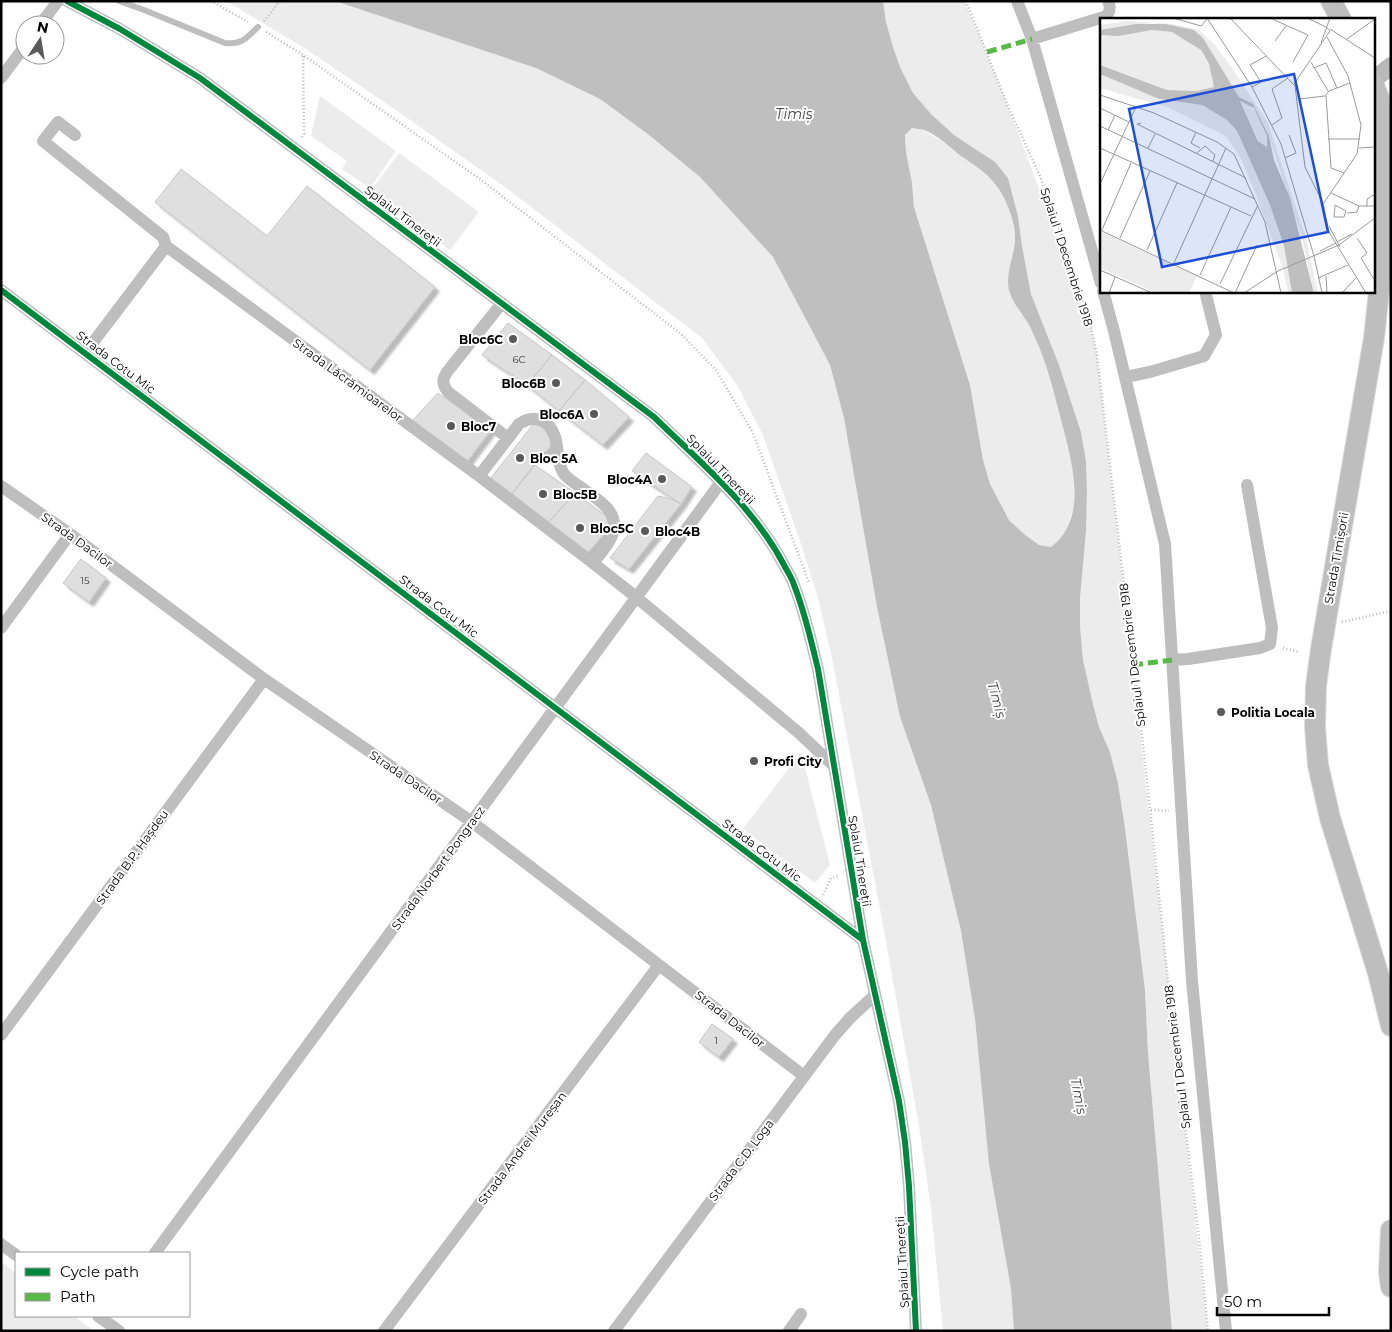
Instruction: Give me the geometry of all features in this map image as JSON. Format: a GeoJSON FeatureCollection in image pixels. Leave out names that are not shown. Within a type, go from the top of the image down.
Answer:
{"type":"FeatureCollection","features":[{"type":"Feature","properties":{"kind":"main road"},"geometry":{"type":"LineString","coordinates":[[1331,1],[1340,18]]}},
{"type":"Feature","properties":{"kind":"main road"},"geometry":{"type":"LineString","coordinates":[[1374,80],[1391,66]]}},
{"type":"Feature","properties":{"kind":"main road","name":"Strada Timișorii"},"geometry":{"type":"LineString","coordinates":[[1374,84],[1379,98],[1385,144],[1388,215],[1374,338],[1321,649],[1316,686],[1315,727],[1318,765],[1330,818],[1378,973],[1391,1026]]}},
{"type":"Feature","properties":{"kind":"main road"},"geometry":{"type":"LineString","coordinates":[[1391,1230],[1388,1272],[1391,1287]]}},
{"type":"Feature","properties":{"kind":"street"},"geometry":{"type":"LineString","coordinates":[[48,15],[58,1]]}},
{"type":"Feature","properties":{"kind":"street","name":"Splaiul Tinereții"},"geometry":{"type":"LineString","coordinates":[[67,1],[120,29],[200,78],[654,417],[721,482],[747,511],[773,545],[794,584],[818,669],[863,940],[899,1102],[909,1186],[916,1331]]}},
{"type":"Feature","properties":{"kind":"street","name":"Splaiul 1 Decembrie 1918"},"geometry":{"type":"LineString","coordinates":[[1017,1],[1032,39],[1100,279]]}},
{"type":"Feature","properties":{"kind":"street"},"geometry":{"type":"LineString","coordinates":[[1100,18],[1107,16],[1110,12],[1108,1]]}},
{"type":"Feature","properties":{"kind":"street"},"geometry":{"type":"LineString","coordinates":[[1032,39],[1100,18]]}},
{"type":"Feature","properties":{"kind":"street"},"geometry":{"type":"LineString","coordinates":[[1,78],[15,59]]}},
{"type":"Feature","properties":{"kind":"street","name":"Strada Lăcrămioarelor"},"geometry":{"type":"LineString","coordinates":[[75,135],[58,122],[43,140],[163,237],[166,246],[478,476],[636,597],[799,733],[833,765]]}},
{"type":"Feature","properties":{"kind":"street"},"geometry":{"type":"LineString","coordinates":[[85,353],[166,246]]}},
{"type":"Feature","properties":{"kind":"street","name":"Strada Cotu Mic"},"geometry":{"type":"LineString","coordinates":[[1,290],[863,940]]}},
{"type":"Feature","properties":{"kind":"street","name":"Splaiul 1 Decembrie 1918"},"geometry":{"type":"LineString","coordinates":[[1103,292],[1165,544],[1192,981],[1226,1331]]}},
{"type":"Feature","properties":{"kind":"street"},"geometry":{"type":"LineString","coordinates":[[1125,378],[1204,356],[1216,335],[1205,292]]}},
{"type":"Feature","properties":{"kind":"street"},"geometry":{"type":"LineString","coordinates":[[502,304],[443,378],[443,385],[448,392],[508,438]]}},
{"type":"Feature","properties":{"kind":"street"},"geometry":{"type":"LineString","coordinates":[[478,476],[519,424],[528,419],[539,418],[549,425],[555,437],[559,466],[565,476],[605,506],[613,516],[615,528],[606,546],[593,563]]}},
{"type":"Feature","properties":{"kind":"street","name":"Strada Norbert Pongracz"},"geometry":{"type":"LineString","coordinates":[[156,1252],[721,482]]}},
{"type":"Feature","properties":{"kind":"street"},"geometry":{"type":"LineString","coordinates":[[1172,660],[1260,648],[1270,644],[1272,628],[1247,485]]}},
{"type":"Feature","properties":{"kind":"street","name":"Strada Dacilor"},"geometry":{"type":"LineString","coordinates":[[1,486],[70,534],[264,680],[472,822],[804,1076]]}},
{"type":"Feature","properties":{"kind":"street"},"geometry":{"type":"LineString","coordinates":[[1,628],[70,534]]}},
{"type":"Feature","properties":{"kind":"street","name":"Strada B.P. Hașdeu"},"geometry":{"type":"LineString","coordinates":[[1,1035],[264,680]]}},
{"type":"Feature","properties":{"kind":"street","name":"Strada Andrei Mureșan"},"geometry":{"type":"LineString","coordinates":[[384,1331],[659,964]]}},
{"type":"Feature","properties":{"kind":"street","name":"Strada C.D. Loga"},"geometry":{"type":"LineString","coordinates":[[614,1331],[835,1036],[850,1018],[875,995]]}},
{"type":"Feature","properties":{"kind":"street"},"geometry":{"type":"LineString","coordinates":[[1,1244],[15,1254]]}},
{"type":"Feature","properties":{"kind":"street"},"geometry":{"type":"LineString","coordinates":[[789,1331],[801,1314]]}},
{"type":"Feature","properties":{"kind":"street"},"geometry":{"type":"LineString","coordinates":[[104,1317],[119,1331]]}},
{"type":"Feature","properties":{"kind":"lane"},"geometry":{"type":"LineString","coordinates":[[119,1],[225,43],[234,44],[243,40],[258,27]]}},
{"type":"Feature","properties":{"kind":"path"},"geometry":{"type":"LineString","coordinates":[[211,1],[303,55],[480,179]]}},
{"type":"Feature","properties":{"kind":"path"},"geometry":{"type":"LineString","coordinates":[[263,22],[280,1]]}},
{"type":"Feature","properties":{"kind":"path"},"geometry":{"type":"LineString","coordinates":[[295,149],[304,134],[303,55]]}},
{"type":"Feature","properties":{"kind":"path"},"geometry":{"type":"LineString","coordinates":[[1338,623],[1391,611]]}},
{"type":"Feature","properties":{"kind":"path"},"geometry":{"type":"LineString","coordinates":[[1151,810],[1174,811]]}},
{"type":"Feature","properties":{"kind":"path"},"geometry":{"type":"LineString","coordinates":[[823,896],[831,878],[838,876]]}},
{"type":"Feature","properties":{"kind":"shaded area"},"geometry":{"type":"Polygon","coordinates":[[[226,1],[335,1],[536,68],[600,99],[649,135],[700,177],[773,257],[830,365],[844,418],[877,607],[900,717],[931,805],[961,931],[975,1019],[989,1164],[1011,1289],[1014,1331],[943,1331],[931,1208],[919,1126],[831,653],[818,598],[763,435],[737,385],[702,338],[509,190],[309,51],[226,1]]]}},
{"type":"Feature","properties":{"kind":"shaded area"},"geometry":{"type":"Polygon","coordinates":[[[883,1],[965,1],[1007,104],[1090,322],[1097,355],[1208,1331],[1172,1331],[1148,1053],[1145,990],[1125,828],[1118,783],[1110,752],[1099,727],[1083,660],[1080,598],[1086,531],[1087,491],[1086,461],[1081,432],[1059,365],[1031,294],[1018,216],[1008,178],[983,154],[954,135],[931,114],[913,93],[900,67],[893,47],[886,22],[883,1]]]}},
{"type":"Feature","properties":{"kind":"shaded area"},"geometry":{"type":"Polygon","coordinates":[[[320,96],[396,151],[370,188],[342,169],[347,161],[311,136],[320,96]]]}},
{"type":"Feature","properties":{"kind":"shaded area"},"geometry":{"type":"Polygon","coordinates":[[[912,128],[923,130],[940,140],[976,166],[995,183],[1011,212],[1015,237],[1013,252],[1013,300],[1029,324],[1044,359],[1071,456],[1074,480],[1074,506],[1067,530],[1051,547],[1039,545],[1009,520],[990,484],[983,460],[970,385],[914,207],[905,135],[912,128]]]}},
{"type":"Feature","properties":{"kind":"shaded area"},"geometry":{"type":"Polygon","coordinates":[[[399,153],[479,212],[450,250],[370,192],[399,153]]]}},
{"type":"Feature","properties":{"kind":"shaded area"},"geometry":{"type":"Polygon","coordinates":[[[801,752],[830,865],[815,883],[743,829],[801,752]]]}},
{"type":"Feature","properties":{"kind":"shaded area"},"geometry":{"type":"Polygon","coordinates":[[[1,1262],[15,1272],[15,1317],[75,1317],[94,1331],[1,1331],[1,1262]]]}},
{"type":"Feature","properties":{"kind":"water","name":"Timiș"},"geometry":{"type":"Polygon","coordinates":[[[335,1],[883,1],[886,22],[893,47],[900,67],[913,93],[931,114],[954,135],[995,162],[1008,178],[1018,216],[1031,294],[1059,365],[1081,432],[1086,461],[1086,531],[1080,598],[1083,660],[1099,727],[1110,752],[1118,783],[1125,828],[1145,990],[1148,1053],[1172,1331],[1014,1331],[1011,1289],[989,1164],[975,1019],[961,931],[931,805],[900,717],[877,607],[844,418],[830,365],[773,257],[700,177],[649,135],[600,99],[536,68],[335,1]],[[912,128],[905,135],[914,207],[970,385],[983,460],[990,484],[1009,520],[1039,545],[1051,547],[1063,534],[1071,519],[1074,503],[1072,467],[1050,377],[1030,327],[1014,303],[1009,290],[1008,277],[1015,237],[1012,217],[996,185],[980,169],[934,135],[924,130],[912,128]]]}},
{"type":"Feature","properties":{"kind":"building"},"geometry":{"type":"Polygon","coordinates":[[[181,169],[267,236],[307,186],[435,287],[370,370],[155,202],[181,169]]]}},
{"type":"Feature","properties":{"kind":"building","name":"Bloc6C"},"geometry":{"type":"Polygon","coordinates":[[[508,323],[552,355],[527,385],[482,355],[508,323]]]}},
{"type":"Feature","properties":{"kind":"building","name":"Bloc6B"},"geometry":{"type":"Polygon","coordinates":[[[552,355],[585,380],[559,411],[527,385],[552,355]]]}},
{"type":"Feature","properties":{"kind":"building","name":"Bloc6A"},"geometry":{"type":"Polygon","coordinates":[[[585,380],[629,417],[603,445],[559,411],[585,380]]]}},
{"type":"Feature","properties":{"kind":"building","name":"Bloc7"},"geometry":{"type":"Polygon","coordinates":[[[438,393],[491,430],[466,463],[412,421],[438,393]]]}},
{"type":"Feature","properties":{"kind":"building","name":"Bloc 5A"},"geometry":{"type":"Polygon","coordinates":[[[535,422],[547,429],[553,439],[549,449],[541,454],[536,454],[531,461],[533,466],[511,495],[490,479],[535,422]]]}},
{"type":"Feature","properties":{"kind":"building","name":"Bloc4A"},"geometry":{"type":"Polygon","coordinates":[[[646,453],[692,487],[681,504],[632,471],[646,453]]]}},
{"type":"Feature","properties":{"kind":"building","name":"Bloc5B"},"geometry":{"type":"Polygon","coordinates":[[[535,465],[575,493],[548,523],[511,495],[535,465]]]}},
{"type":"Feature","properties":{"kind":"building","name":"Bloc5C"},"geometry":{"type":"Polygon","coordinates":[[[575,493],[610,519],[604,534],[586,555],[548,523],[575,493]]]}},
{"type":"Feature","properties":{"kind":"building","name":"Bloc4B"},"geometry":{"type":"Polygon","coordinates":[[[658,496],[681,504],[629,569],[610,558],[658,496]]]}},
{"type":"Feature","properties":{"kind":"building"},"geometry":{"type":"Polygon","coordinates":[[[81,559],[106,578],[89,602],[63,583],[81,559]]]}},
{"type":"Feature","properties":{"kind":"building"},"geometry":{"type":"Polygon","coordinates":[[[712,1024],[733,1039],[719,1057],[699,1042],[712,1024]]]}},
{"type":"Feature","properties":{"kind":"marked path"},"geometry":{"type":"LineString","coordinates":[[987,52],[1032,39]]}},
{"type":"Feature","properties":{"kind":"marked path"},"geometry":{"type":"LineString","coordinates":[[1133,665],[1172,660]]}},
{"type":"Feature","properties":{"kind":"cycle path"},"geometry":{"type":"LineString","coordinates":[[67,1],[120,29],[200,78],[654,417],[708,468],[742,504],[771,544],[791,577],[798,595],[818,669],[863,940],[899,1101],[909,1186],[916,1331]]}},
{"type":"Feature","properties":{"kind":"cycle path"},"geometry":{"type":"LineString","coordinates":[[1,290],[863,940]]}},
{"type":"Feature","properties":{"kind":"place","name":"Bloc6C"},"geometry":{"type":"Point","coordinates":[513,339]}},
{"type":"Feature","properties":{"kind":"place","name":"Bloc6B"},"geometry":{"type":"Point","coordinates":[556,383]}},
{"type":"Feature","properties":{"kind":"place","name":"Bloc6A"},"geometry":{"type":"Point","coordinates":[594,414]}},
{"type":"Feature","properties":{"kind":"place","name":"Bloc7"},"geometry":{"type":"Point","coordinates":[451,426]}},
{"type":"Feature","properties":{"kind":"place","name":"Bloc 5A"},"geometry":{"type":"Point","coordinates":[520,458]}},
{"type":"Feature","properties":{"kind":"place","name":"Bloc4A"},"geometry":{"type":"Point","coordinates":[662,479]}},
{"type":"Feature","properties":{"kind":"place","name":"Bloc5B"},"geometry":{"type":"Point","coordinates":[543,494]}},
{"type":"Feature","properties":{"kind":"place","name":"Bloc5C"},"geometry":{"type":"Point","coordinates":[580,528]}},
{"type":"Feature","properties":{"kind":"place","name":"Bloc4B"},"geometry":{"type":"Point","coordinates":[645,531]}},
{"type":"Feature","properties":{"kind":"place","name":"Politia Locala"},"geometry":{"type":"Point","coordinates":[1221,712]}},
{"type":"Feature","properties":{"kind":"place","name":"Profi City"},"geometry":{"type":"Point","coordinates":[754,761]}}]}
